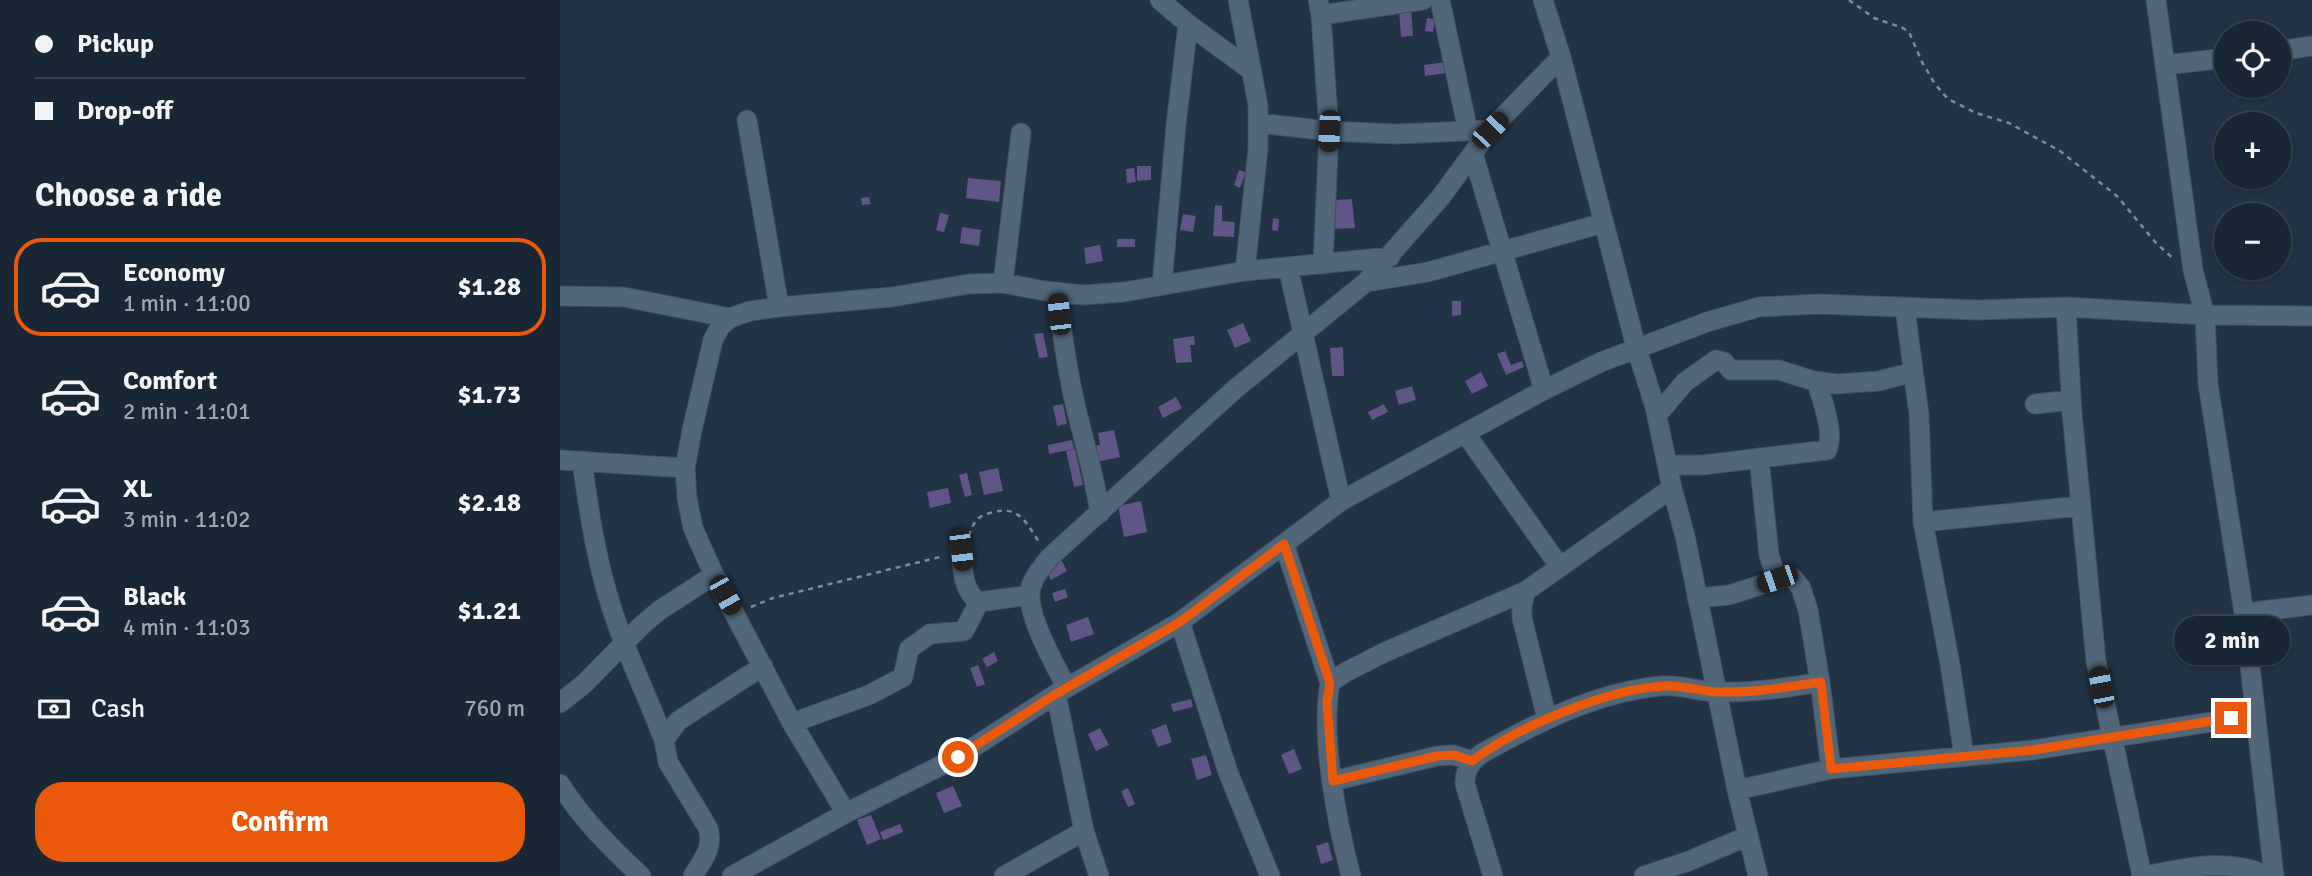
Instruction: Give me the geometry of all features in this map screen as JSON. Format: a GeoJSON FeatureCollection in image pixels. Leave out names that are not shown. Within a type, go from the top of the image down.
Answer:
{"type":"FeatureCollection","features":[{"type":"Feature","properties":{"kind":"street"},"geometry":{"type":"LineString","coordinates":[[1160,0],[1252,71]]}},
{"type":"Feature","properties":{"kind":"street"},"geometry":{"type":"LineString","coordinates":[[1238,0],[1258,105],[1257,160],[1245,271]]}},
{"type":"Feature","properties":{"kind":"street"},"geometry":{"type":"LineString","coordinates":[[1323,264],[1329,131],[1319,7],[1420,0]]}},
{"type":"Feature","properties":{"kind":"street"},"geometry":{"type":"LineString","coordinates":[[1440,0],[1468,131]]}},
{"type":"Feature","properties":{"kind":"street"},"geometry":{"type":"LineString","coordinates":[[1543,0],[1561,57],[1636,347],[1657,415],[1685,536],[1737,790],[1758,876]]}},
{"type":"Feature","properties":{"kind":"street"},"geometry":{"type":"LineString","coordinates":[[2156,0],[2193,270],[2205,315],[2208,384],[2244,613],[2274,876]]}},
{"type":"Feature","properties":{"kind":"street"},"geometry":{"type":"LineString","coordinates":[[1162,285],[1188,24]]}},
{"type":"Feature","properties":{"kind":"street"},"geometry":{"type":"LineString","coordinates":[[2291,49],[2312,46]]}},
{"type":"Feature","properties":{"kind":"street"},"geometry":{"type":"LineString","coordinates":[[1099,876],[1084,831],[1061,691],[1030,595],[1034,578],[1049,558],[1234,390],[1366,282],[1440,198],[1490,130],[1561,57]]}},
{"type":"Feature","properties":{"kind":"street"},"geometry":{"type":"LineString","coordinates":[[2165,65],[2214,59]]}},
{"type":"Feature","properties":{"kind":"street"},"geometry":{"type":"LineString","coordinates":[[747,120],[779,307]]}},
{"type":"Feature","properties":{"kind":"street"},"geometry":{"type":"LineString","coordinates":[[1258,123],[1329,131],[1396,134],[1490,130]]}},
{"type":"Feature","properties":{"kind":"street"},"geometry":{"type":"LineString","coordinates":[[1003,283],[1021,133]]}},
{"type":"Feature","properties":{"kind":"street"},"geometry":{"type":"LineString","coordinates":[[1472,154],[1544,390]]}},
{"type":"Feature","properties":{"kind":"street"},"geometry":{"type":"LineString","coordinates":[[1366,282],[1428,272],[1603,223]]}},
{"type":"Feature","properties":{"kind":"street"},"geometry":{"type":"LineString","coordinates":[[846,813],[792,723],[713,575],[693,528],[685,468],[713,340],[720,327],[730,318],[750,311],[891,297],[969,284],[1003,283],[1083,295],[1245,271],[1390,257]]}},
{"type":"Feature","properties":{"kind":"street"},"geometry":{"type":"LineString","coordinates":[[1288,267],[1301,335],[1341,501]]}},
{"type":"Feature","properties":{"kind":"street"},"geometry":{"type":"LineString","coordinates":[[1057,292],[1069,373],[1095,478],[1100,513]]}},
{"type":"Feature","properties":{"kind":"street"},"geometry":{"type":"LineString","coordinates":[[560,296],[624,297],[730,318]]}},
{"type":"Feature","properties":{"kind":"street"},"geometry":{"type":"LineString","coordinates":[[732,876],[846,813],[958,757],[1061,691],[1180,622],[1341,501],[1544,390],[1636,347],[1759,307],[1819,303],[1978,310],[2066,307],[2205,315],[2312,316]]}},
{"type":"Feature","properties":{"kind":"street"},"geometry":{"type":"LineString","coordinates":[[2066,307],[2071,400],[2096,661],[2143,876],[2184,872],[2221,864],[2251,868],[2268,876]]}},
{"type":"Feature","properties":{"kind":"street"},"geometry":{"type":"LineString","coordinates":[[1905,308],[1919,415],[1923,522],[1964,756]]}},
{"type":"Feature","properties":{"kind":"street"},"geometry":{"type":"LineString","coordinates":[[1657,415],[1685,382],[1716,360],[1724,362],[1731,370],[1779,370],[1816,381],[1860,383],[1913,372]]}},
{"type":"Feature","properties":{"kind":"street"},"geometry":{"type":"LineString","coordinates":[[1667,465],[1703,465],[1823,451],[1829,446],[1823,399],[1816,381]]}},
{"type":"Feature","properties":{"kind":"street"},"geometry":{"type":"LineString","coordinates":[[2035,404],[2071,400]]}},
{"type":"Feature","properties":{"kind":"street"},"geometry":{"type":"LineString","coordinates":[[1465,433],[1560,567]]}},
{"type":"Feature","properties":{"kind":"street"},"geometry":{"type":"LineString","coordinates":[[1759,458],[1769,555],[1777,579]]}},
{"type":"Feature","properties":{"kind":"street"},"geometry":{"type":"LineString","coordinates":[[560,460],[685,468]]}},
{"type":"Feature","properties":{"kind":"street"},"geometry":{"type":"LineString","coordinates":[[582,461],[592,526],[606,589],[624,643],[664,740],[668,762],[708,828],[711,839],[710,848],[693,876]]}},
{"type":"Feature","properties":{"kind":"street"},"geometry":{"type":"LineString","coordinates":[[1330,683],[1383,653],[1526,592],[1672,488]]}},
{"type":"Feature","properties":{"kind":"street"},"geometry":{"type":"LineString","coordinates":[[1923,522],[2080,506]]}},
{"type":"Feature","properties":{"kind":"street"},"geometry":{"type":"LineString","coordinates":[[1284,544],[1330,683],[1327,703],[1333,781],[1341,839],[1351,876]]}},
{"type":"Feature","properties":{"kind":"street"},"geometry":{"type":"LineString","coordinates":[[961,550],[966,584],[971,597],[979,602],[1030,595]]}},
{"type":"Feature","properties":{"kind":"street"},"geometry":{"type":"LineString","coordinates":[[560,703],[584,684],[660,610],[713,575]]}},
{"type":"Feature","properties":{"kind":"street"},"geometry":{"type":"LineString","coordinates":[[1697,598],[1729,595],[1786,577],[1793,579],[1801,588],[1808,610],[1821,682],[1831,769]]}},
{"type":"Feature","properties":{"kind":"street"},"geometry":{"type":"LineString","coordinates":[[1526,592],[1522,618],[1546,719]]}},
{"type":"Feature","properties":{"kind":"street"},"geometry":{"type":"LineString","coordinates":[[792,723],[869,695],[903,677],[909,649],[930,634],[964,631],[979,602]]}},
{"type":"Feature","properties":{"kind":"street"},"geometry":{"type":"LineString","coordinates":[[2244,613],[2312,605]]}},
{"type":"Feature","properties":{"kind":"street"},"geometry":{"type":"LineString","coordinates":[[1180,622],[1228,772],[1270,876]]}},
{"type":"Feature","properties":{"kind":"street"},"geometry":{"type":"LineString","coordinates":[[664,740],[678,721],[763,666]]}},
{"type":"Feature","properties":{"kind":"street"},"geometry":{"type":"LineString","coordinates":[[1493,876],[1465,784],[1465,771],[1472,761],[1546,719],[1604,699],[1653,687],[1678,686],[1717,692],[1784,688],[1821,682]]}},
{"type":"Feature","properties":{"kind":"street"},"geometry":{"type":"LineString","coordinates":[[1737,790],[1831,769],[2033,750],[2256,715]]}},
{"type":"Feature","properties":{"kind":"street"},"geometry":{"type":"LineString","coordinates":[[1333,781],[1437,756],[1454,755],[1472,761]]}},
{"type":"Feature","properties":{"kind":"street"},"geometry":{"type":"LineString","coordinates":[[560,784],[574,806],[612,849],[641,876]]}},
{"type":"Feature","properties":{"kind":"street"},"geometry":{"type":"LineString","coordinates":[[1004,876],[1084,831]]}},
{"type":"Feature","properties":{"kind":"street"},"geometry":{"type":"LineString","coordinates":[[1644,876],[1689,861],[1748,835]]}},
{"type":"Feature","properties":{"kind":"path"},"geometry":{"type":"LineString","coordinates":[[1849,0],[1874,18],[1909,32],[1922,62],[1948,99],[1976,113],[2009,123],[2060,151],[2117,196],[2170,257],[2193,270]]}},
{"type":"Feature","properties":{"kind":"path"},"geometry":{"type":"LineString","coordinates":[[736,615],[773,598],[860,578],[961,550],[968,541],[974,523],[982,515],[1002,509],[1012,509],[1027,524],[1049,558]]}},
{"type":"Feature","properties":{"kind":"building"},"geometry":{"type":"Polygon","coordinates":[[[1411,8],[1413,36],[1401,37],[1399,9],[1411,8]]]}},
{"type":"Feature","properties":{"kind":"building"},"geometry":{"type":"Polygon","coordinates":[[[1427,18],[1435,19],[1433,32],[1425,31],[1427,18]]]}},
{"type":"Feature","properties":{"kind":"building"},"geometry":{"type":"Polygon","coordinates":[[[1446,62],[1447,73],[1425,76],[1424,65],[1446,62]]]}},
{"type":"Feature","properties":{"kind":"building"},"geometry":{"type":"Polygon","coordinates":[[[1137,166],[1151,166],[1151,180],[1137,181],[1137,166]]]}},
{"type":"Feature","properties":{"kind":"building"},"geometry":{"type":"Polygon","coordinates":[[[1134,168],[1136,182],[1127,183],[1126,169],[1134,168]]]}},
{"type":"Feature","properties":{"kind":"building"},"geometry":{"type":"Polygon","coordinates":[[[1239,170],[1246,172],[1240,188],[1234,185],[1239,170]]]}},
{"type":"Feature","properties":{"kind":"building"},"geometry":{"type":"Polygon","coordinates":[[[968,178],[1001,181],[999,202],[966,198],[968,178]]]}},
{"type":"Feature","properties":{"kind":"building"},"geometry":{"type":"Polygon","coordinates":[[[869,197],[871,204],[862,205],[861,198],[869,197]]]}},
{"type":"Feature","properties":{"kind":"building"},"geometry":{"type":"Polygon","coordinates":[[[1352,199],[1355,228],[1333,229],[1334,200],[1352,199]]]}},
{"type":"Feature","properties":{"kind":"building"},"geometry":{"type":"Polygon","coordinates":[[[1215,205],[1222,206],[1222,221],[1235,222],[1234,237],[1213,236],[1215,205]]]}},
{"type":"Feature","properties":{"kind":"building"},"geometry":{"type":"Polygon","coordinates":[[[940,213],[949,215],[944,232],[936,230],[940,213]]]}},
{"type":"Feature","properties":{"kind":"building"},"geometry":{"type":"Polygon","coordinates":[[[1183,214],[1196,216],[1193,232],[1180,230],[1183,214]]]}},
{"type":"Feature","properties":{"kind":"building"},"geometry":{"type":"Polygon","coordinates":[[[1273,218],[1279,219],[1278,231],[1272,230],[1273,218]]]}},
{"type":"Feature","properties":{"kind":"building"},"geometry":{"type":"Polygon","coordinates":[[[962,227],[981,230],[979,246],[960,243],[962,227]]]}},
{"type":"Feature","properties":{"kind":"building"},"geometry":{"type":"Polygon","coordinates":[[[1117,239],[1135,239],[1135,247],[1117,247],[1117,239]]]}},
{"type":"Feature","properties":{"kind":"building"},"geometry":{"type":"Polygon","coordinates":[[[1100,245],[1103,261],[1086,264],[1084,248],[1100,245]]]}},
{"type":"Feature","properties":{"kind":"building"},"geometry":{"type":"Polygon","coordinates":[[[1452,301],[1461,301],[1461,315],[1452,316],[1452,301]]]}},
{"type":"Feature","properties":{"kind":"building"},"geometry":{"type":"Polygon","coordinates":[[[1243,323],[1251,341],[1235,348],[1227,330],[1243,323]]]}},
{"type":"Feature","properties":{"kind":"building"},"geometry":{"type":"Polygon","coordinates":[[[1043,333],[1048,357],[1039,358],[1034,334],[1043,333]]]}},
{"type":"Feature","properties":{"kind":"building"},"geometry":{"type":"Polygon","coordinates":[[[1194,336],[1195,345],[1190,345],[1192,362],[1176,363],[1173,339],[1194,336]]]}},
{"type":"Feature","properties":{"kind":"building"},"geometry":{"type":"Polygon","coordinates":[[[1343,347],[1344,376],[1332,376],[1330,348],[1343,347]]]}},
{"type":"Feature","properties":{"kind":"building"},"geometry":{"type":"Polygon","coordinates":[[[1505,351],[1511,365],[1522,361],[1524,367],[1506,375],[1497,354],[1505,351]]]}},
{"type":"Feature","properties":{"kind":"building"},"geometry":{"type":"Polygon","coordinates":[[[1481,372],[1488,386],[1472,394],[1465,381],[1481,372]]]}},
{"type":"Feature","properties":{"kind":"building"},"geometry":{"type":"Polygon","coordinates":[[[1412,386],[1416,400],[1399,405],[1395,391],[1412,386]]]}},
{"type":"Feature","properties":{"kind":"building"},"geometry":{"type":"Polygon","coordinates":[[[1176,397],[1182,408],[1163,418],[1158,407],[1176,397]]]}},
{"type":"Feature","properties":{"kind":"building"},"geometry":{"type":"Polygon","coordinates":[[[1063,404],[1067,424],[1057,426],[1053,406],[1063,404]]]}},
{"type":"Feature","properties":{"kind":"building"},"geometry":{"type":"Polygon","coordinates":[[[1384,404],[1388,412],[1372,420],[1368,412],[1384,404]]]}},
{"type":"Feature","properties":{"kind":"building"},"geometry":{"type":"Polygon","coordinates":[[[1114,430],[1120,457],[1096,462],[1092,446],[1100,445],[1098,433],[1114,430]]]}},
{"type":"Feature","properties":{"kind":"building"},"geometry":{"type":"Polygon","coordinates":[[[1072,440],[1074,449],[1049,454],[1048,445],[1072,440]]]}},
{"type":"Feature","properties":{"kind":"building"},"geometry":{"type":"Polygon","coordinates":[[[1075,449],[1083,485],[1074,487],[1066,451],[1075,449]]]}},
{"type":"Feature","properties":{"kind":"building"},"geometry":{"type":"Polygon","coordinates":[[[998,468],[1003,491],[984,495],[979,472],[998,468]]]}},
{"type":"Feature","properties":{"kind":"building"},"geometry":{"type":"Polygon","coordinates":[[[967,473],[972,495],[965,497],[959,475],[967,473]]]}},
{"type":"Feature","properties":{"kind":"building"},"geometry":{"type":"Polygon","coordinates":[[[948,488],[951,503],[930,508],[927,492],[948,488]]]}},
{"type":"Feature","properties":{"kind":"building"},"geometry":{"type":"Polygon","coordinates":[[[1141,501],[1147,532],[1124,537],[1118,506],[1141,501]]]}},
{"type":"Feature","properties":{"kind":"building"},"geometry":{"type":"Polygon","coordinates":[[[1060,557],[1067,571],[1051,580],[1044,566],[1060,557]]]}},
{"type":"Feature","properties":{"kind":"building"},"geometry":{"type":"Polygon","coordinates":[[[1065,589],[1068,597],[1055,602],[1052,593],[1065,589]]]}},
{"type":"Feature","properties":{"kind":"building"},"geometry":{"type":"Polygon","coordinates":[[[1088,617],[1094,634],[1071,642],[1066,625],[1088,617]]]}},
{"type":"Feature","properties":{"kind":"building"},"geometry":{"type":"Polygon","coordinates":[[[994,652],[998,661],[987,667],[982,659],[994,652]]]}},
{"type":"Feature","properties":{"kind":"building"},"geometry":{"type":"Polygon","coordinates":[[[978,665],[985,684],[977,687],[970,668],[978,665]]]}},
{"type":"Feature","properties":{"kind":"building"},"geometry":{"type":"Polygon","coordinates":[[[1191,699],[1193,707],[1173,712],[1171,704],[1191,699]]]}},
{"type":"Feature","properties":{"kind":"building"},"geometry":{"type":"Polygon","coordinates":[[[1166,724],[1172,742],[1158,747],[1151,730],[1166,724]]]}},
{"type":"Feature","properties":{"kind":"building"},"geometry":{"type":"Polygon","coordinates":[[[1100,728],[1109,745],[1096,751],[1088,734],[1100,728]]]}},
{"type":"Feature","properties":{"kind":"building"},"geometry":{"type":"Polygon","coordinates":[[[1294,749],[1302,769],[1289,774],[1281,755],[1294,749]]]}},
{"type":"Feature","properties":{"kind":"building"},"geometry":{"type":"Polygon","coordinates":[[[1206,755],[1212,775],[1197,780],[1191,759],[1206,755]]]}},
{"type":"Feature","properties":{"kind":"building"},"geometry":{"type":"Polygon","coordinates":[[[953,786],[962,806],[944,813],[936,793],[953,786]]]}},
{"type":"Feature","properties":{"kind":"building"},"geometry":{"type":"Polygon","coordinates":[[[1128,788],[1135,804],[1128,807],[1121,791],[1128,788]]]}},
{"type":"Feature","properties":{"kind":"building"},"geometry":{"type":"Polygon","coordinates":[[[871,815],[881,839],[867,845],[857,820],[871,815]]]}},
{"type":"Feature","properties":{"kind":"building"},"geometry":{"type":"Polygon","coordinates":[[[900,824],[903,832],[883,840],[880,832],[900,824]]]}},
{"type":"Feature","properties":{"kind":"building"},"geometry":{"type":"Polygon","coordinates":[[[1328,842],[1333,860],[1321,864],[1316,846],[1328,842]]]}},
{"type":"Feature","properties":{"kind":"route"},"geometry":{"type":"LineString","coordinates":[[958,757],[1056,694],[1180,622],[1284,544],[1330,683],[1327,703],[1333,781],[1437,756],[1454,755],[1472,761],[1546,719],[1592,702],[1664,686],[1717,692],[1784,688],[1821,682],[1831,769],[2033,750],[2231,718]]}}]}
